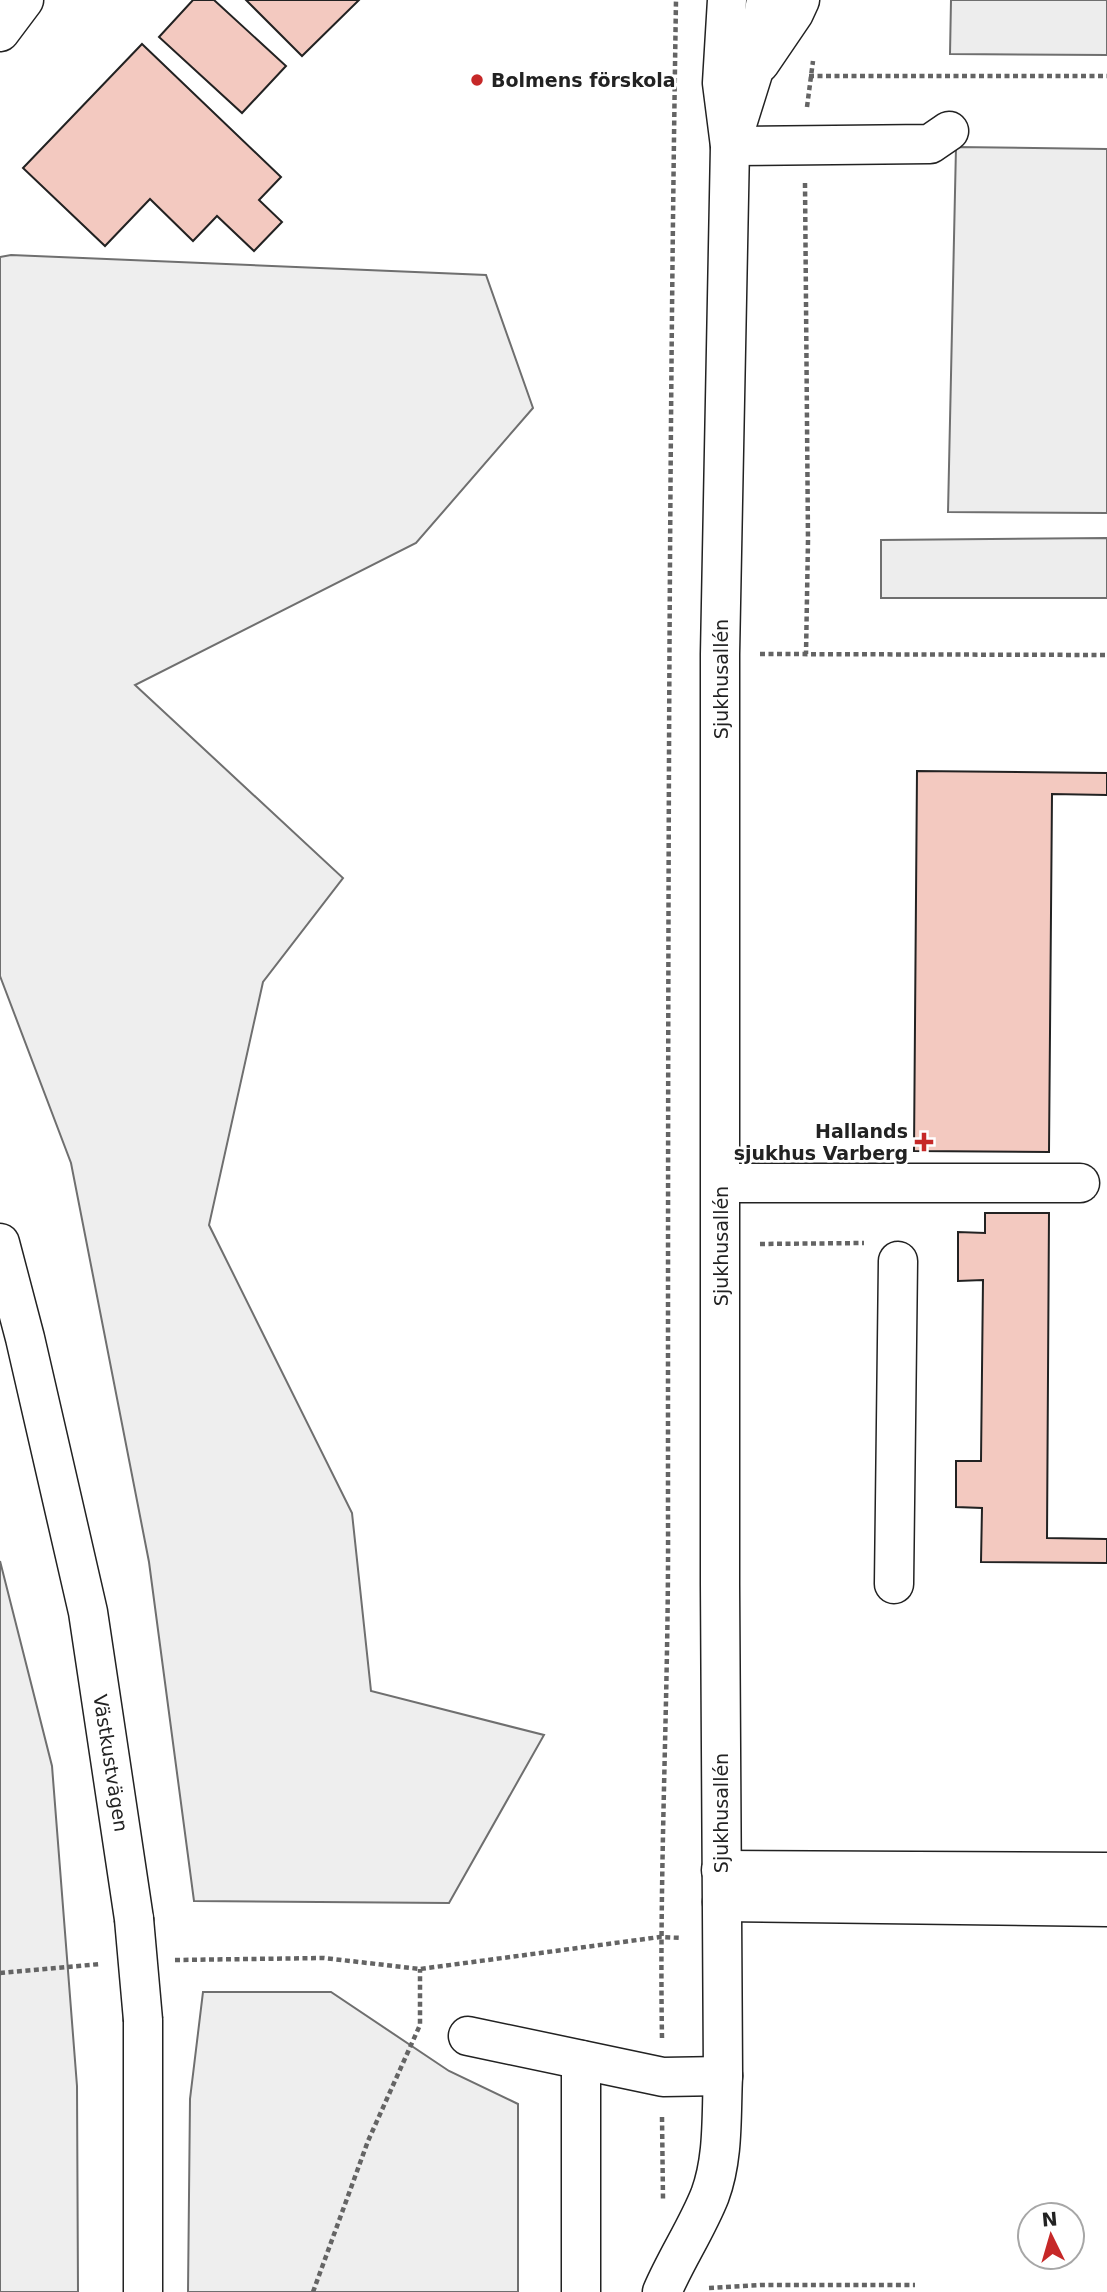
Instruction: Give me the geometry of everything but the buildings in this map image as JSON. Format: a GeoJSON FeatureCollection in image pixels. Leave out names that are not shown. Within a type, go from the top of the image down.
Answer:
{"type":"FeatureCollection","features":[{"type":"Feature","properties":{"kind":"street"},"geometry":{"type":"LineString","coordinates":[[0,32],[24,0]]}},
{"type":"Feature","properties":{"kind":"street"},"geometry":{"type":"LineString","coordinates":[[727,0],[722,83],[730,146]]}},
{"type":"Feature","properties":{"kind":"street"},"geometry":{"type":"LineString","coordinates":[[730,146],[753,73],[766,0]]}},
{"type":"Feature","properties":{"kind":"street"},"geometry":{"type":"LineString","coordinates":[[753,73],[800,0]]}},
{"type":"Feature","properties":{"kind":"street"},"geometry":{"type":"LineString","coordinates":[[730,146],[930,144],[950,131]]}},
{"type":"Feature","properties":{"kind":"street","name":"Sjukhusallén"},"geometry":{"type":"LineString","coordinates":[[662,2292],[710,2195],[721,2141],[720,654],[730,146]]}},
{"type":"Feature","properties":{"kind":"street"},"geometry":{"type":"LineString","coordinates":[[721,1183],[1080,1183]]}},
{"type":"Feature","properties":{"kind":"street","name":"Västkustvägen"},"geometry":{"type":"LineString","coordinates":[[0,1243],[25,1338],[88,1612],[134,1919],[144,2020],[143,2292]]}},
{"type":"Feature","properties":{"kind":"street"},"geometry":{"type":"LineString","coordinates":[[894,1584],[898,1261]]}},
{"type":"Feature","properties":{"kind":"street"},"geometry":{"type":"LineString","coordinates":[[721,1904],[1107,1872]]}},
{"type":"Feature","properties":{"kind":"street"},"geometry":{"type":"LineString","coordinates":[[721,1904],[1107,1907]]}},
{"type":"Feature","properties":{"kind":"street"},"geometry":{"type":"LineString","coordinates":[[468,2036],[663,2077],[723,2076]]}},
{"type":"Feature","properties":{"kind":"street"},"geometry":{"type":"LineString","coordinates":[[581,2060],[581,2292]]}},
{"type":"Feature","properties":{"kind":"path"},"geometry":{"type":"LineString","coordinates":[[676,0],[669,651],[668,1533],[660,1937],[663,2077],[661,2185],[664,2206],[702,2265],[709,2290],[762,2285],[915,2285]]}},
{"type":"Feature","properties":{"kind":"path"},"geometry":{"type":"LineString","coordinates":[[806,654],[808,526],[804,144],[809,76],[1107,76]]}},
{"type":"Feature","properties":{"kind":"path"},"geometry":{"type":"LineString","coordinates":[[669,651],[720,654],[1107,655]]}},
{"type":"Feature","properties":{"kind":"path"},"geometry":{"type":"LineString","coordinates":[[668,1245],[885,1243],[894,1247],[898,1261]]}},
{"type":"Feature","properties":{"kind":"path"},"geometry":{"type":"LineString","coordinates":[[164,1961],[324,1958],[420,1969],[660,1937],[721,1904]]}},
{"type":"Feature","properties":{"kind":"path"},"geometry":{"type":"LineString","coordinates":[[0,1973],[112,1964]]}},
{"type":"Feature","properties":{"kind":"path"},"geometry":{"type":"LineString","coordinates":[[313,2292],[368,2141],[420,2025],[420,1969]]}},
{"type":"Feature","properties":{"kind":"shaded area"},"geometry":{"type":"Polygon","coordinates":[[[951,0],[1107,0],[1107,55],[950,54],[951,0]]]}},
{"type":"Feature","properties":{"kind":"shaded area"},"geometry":{"type":"Polygon","coordinates":[[[956,147],[1107,149],[1107,513],[948,512],[956,147]]]}},
{"type":"Feature","properties":{"kind":"shaded area"},"geometry":{"type":"Polygon","coordinates":[[[11,255],[486,275],[533,408],[416,543],[135,685],[343,878],[263,982],[209,1225],[352,1513],[371,1691],[544,1735],[449,1903],[194,1901],[149,1562],[71,1163],[0,976],[0,257],[11,255]]]}},
{"type":"Feature","properties":{"kind":"shaded area"},"geometry":{"type":"Polygon","coordinates":[[[1107,538],[1107,598],[881,598],[881,540],[1107,538]]]}},
{"type":"Feature","properties":{"kind":"shaded area"},"geometry":{"type":"Polygon","coordinates":[[[0,1561],[52,1766],[77,2086],[78,2292],[0,2292],[0,1561]]]}},
{"type":"Feature","properties":{"kind":"shaded area"},"geometry":{"type":"Polygon","coordinates":[[[203,1992],[331,1992],[449,2071],[518,2104],[518,2292],[188,2292],[190,2099],[203,1992]]]}},
{"type":"Feature","properties":{"kind":"place","name":"Bolmens förskola"},"geometry":{"type":"Point","coordinates":[477,80]}},
{"type":"Feature","properties":{"kind":"place","name":"Hallands sjukhus Varberg"},"geometry":{"type":"Point","coordinates":[924,1142]}}]}
